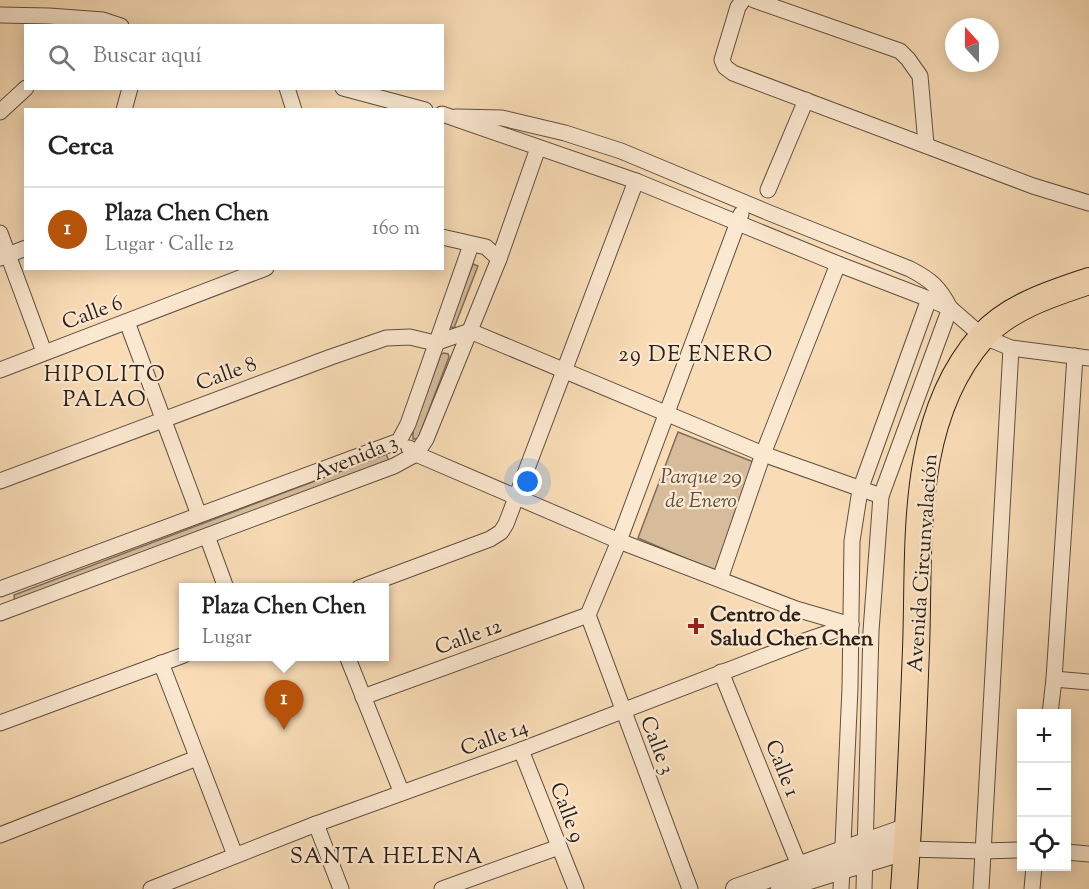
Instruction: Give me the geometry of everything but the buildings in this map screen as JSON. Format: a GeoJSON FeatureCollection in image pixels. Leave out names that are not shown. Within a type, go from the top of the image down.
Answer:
{"type":"FeatureCollection","features":[{"type":"Feature","properties":{"kind":"highway","name":"Avenida Circunvalación"},"geometry":{"type":"LineString","coordinates":[[904,889],[921,508],[928,449],[938,411],[956,373],[982,336],[1006,317],[1040,299],[1089,281]]}},
{"type":"Feature","properties":{"kind":"street"},"geometry":{"type":"LineString","coordinates":[[743,0],[738,7],[722,60],[725,67],[733,73],[1033,186],[1089,203]]}},
{"type":"Feature","properties":{"kind":"street"},"geometry":{"type":"LineString","coordinates":[[754,0],[900,51],[920,76],[926,144]]}},
{"type":"Feature","properties":{"kind":"street"},"geometry":{"type":"LineString","coordinates":[[0,15],[49,16],[100,23]]}},
{"type":"Feature","properties":{"kind":"street"},"geometry":{"type":"LineString","coordinates":[[0,112],[24,90]]}},
{"type":"Feature","properties":{"kind":"street"},"geometry":{"type":"LineString","coordinates":[[125,108],[129,90]]}},
{"type":"Feature","properties":{"kind":"street"},"geometry":{"type":"LineString","coordinates":[[288,90],[293,108]]}},
{"type":"Feature","properties":{"kind":"street"},"geometry":{"type":"LineString","coordinates":[[350,90],[418,108]]}},
{"type":"Feature","properties":{"kind":"street"},"geometry":{"type":"LineString","coordinates":[[768,190],[806,100]]}},
{"type":"Feature","properties":{"kind":"street"},"geometry":{"type":"LineString","coordinates":[[449,116],[636,181],[929,299],[950,308],[982,336],[1011,348],[1082,357],[1051,709]]}},
{"type":"Feature","properties":{"kind":"street"},"geometry":{"type":"LineString","coordinates":[[449,116],[502,118],[565,133],[621,151],[910,269],[929,279],[943,294],[950,308],[881,496],[871,631],[864,889]]}},
{"type":"Feature","properties":{"kind":"street","name":"Avenida 3"},"geometry":{"type":"LineString","coordinates":[[1,609],[207,536],[394,466],[416,454],[426,439],[499,259],[538,148]]}},
{"type":"Feature","properties":{"kind":"street"},"geometry":{"type":"LineString","coordinates":[[372,583],[490,539],[501,532],[636,181]]}},
{"type":"Feature","properties":{"kind":"street"},"geometry":{"type":"LineString","coordinates":[[588,615],[619,541],[745,203]]}},
{"type":"Feature","properties":{"kind":"street"},"geometry":{"type":"LineString","coordinates":[[0,233],[4,256],[44,352]]}},
{"type":"Feature","properties":{"kind":"street"},"geometry":{"type":"LineString","coordinates":[[444,238],[486,247],[499,259]]}},
{"type":"Feature","properties":{"kind":"street","name":"Avenida 3"},"geometry":{"type":"LineString","coordinates":[[0,589],[399,441],[408,424],[471,245]]}},
{"type":"Feature","properties":{"kind":"street"},"geometry":{"type":"LineString","coordinates":[[4,256],[24,249]]}},
{"type":"Feature","properties":{"kind":"street"},"geometry":{"type":"LineString","coordinates":[[720,579],[763,454],[838,264]]}},
{"type":"Feature","properties":{"kind":"street","name":"Calle 6"},"geometry":{"type":"LineString","coordinates":[[0,370],[261,270]]}},
{"type":"Feature","properties":{"kind":"street"},"geometry":{"type":"LineString","coordinates":[[842,880],[852,541],[860,490],[929,299]]}},
{"type":"Feature","properties":{"kind":"street"},"geometry":{"type":"LineString","coordinates":[[127,322],[199,515]]}},
{"type":"Feature","properties":{"kind":"street"},"geometry":{"type":"LineString","coordinates":[[435,343],[470,331],[763,454],[881,496]]}},
{"type":"Feature","properties":{"kind":"street","name":"Calle 8"},"geometry":{"type":"LineString","coordinates":[[0,481],[386,338],[410,337],[435,343]]}},
{"type":"Feature","properties":{"kind":"street"},"geometry":{"type":"LineString","coordinates":[[981,889],[1011,348]]}},
{"type":"Feature","properties":{"kind":"street"},"geometry":{"type":"LineString","coordinates":[[399,441],[416,454],[619,541],[796,609],[871,631]]}},
{"type":"Feature","properties":{"kind":"street"},"geometry":{"type":"LineString","coordinates":[[207,536],[224,583]]}},
{"type":"Feature","properties":{"kind":"street","name":"Calle 12"},"geometry":{"type":"LineString","coordinates":[[363,697],[588,615]]}},
{"type":"Feature","properties":{"kind":"street","name":"Calle 3"},"geometry":{"type":"LineString","coordinates":[[588,615],[690,889]]}},
{"type":"Feature","properties":{"kind":"street","name":"Calle 14"},"geometry":{"type":"LineString","coordinates":[[150,889],[401,791],[521,750],[804,640],[851,626]]}},
{"type":"Feature","properties":{"kind":"street"},"geometry":{"type":"LineString","coordinates":[[0,723],[179,656]]}},
{"type":"Feature","properties":{"kind":"street"},"geometry":{"type":"LineString","coordinates":[[349,661],[401,791]]}},
{"type":"Feature","properties":{"kind":"street"},"geometry":{"type":"LineString","coordinates":[[161,663],[236,855]]}},
{"type":"Feature","properties":{"kind":"street","name":"Calle 1"},"geometry":{"type":"LineString","coordinates":[[721,672],[802,872]]}},
{"type":"Feature","properties":{"kind":"street"},"geometry":{"type":"LineString","coordinates":[[1054,678],[1089,682]]}},
{"type":"Feature","properties":{"kind":"street","name":"Calle 9"},"geometry":{"type":"LineString","coordinates":[[521,750],[576,889]]}},
{"type":"Feature","properties":{"kind":"street"},"geometry":{"type":"LineString","coordinates":[[0,835],[197,758]]}},
{"type":"Feature","properties":{"kind":"street"},"geometry":{"type":"LineString","coordinates":[[315,824],[341,889]]}},
{"type":"Feature","properties":{"kind":"street"},"geometry":{"type":"LineString","coordinates":[[736,889],[802,872],[842,880],[908,838]]}},
{"type":"Feature","properties":{"kind":"street"},"geometry":{"type":"LineString","coordinates":[[781,889],[802,872],[843,850],[866,842],[908,838],[983,851],[1017,850]]}},
{"type":"Feature","properties":{"kind":"street"},"geometry":{"type":"LineString","coordinates":[[442,889],[559,847]]}},
{"type":"Feature","properties":{"kind":"street"},"geometry":{"type":"LineString","coordinates":[[1071,852],[1089,854]]}},
{"type":"Feature","properties":{"kind":"street"},"geometry":{"type":"LineString","coordinates":[[1032,889],[1034,871]]}},
{"type":"Feature","properties":{"kind":"green space"},"geometry":{"type":"Polygon","coordinates":[[[473,264],[478,266],[454,328],[449,326],[473,264]]]}},
{"type":"Feature","properties":{"kind":"green space"},"geometry":{"type":"Polygon","coordinates":[[[444,353],[449,357],[418,439],[413,439],[413,430],[441,354],[444,353]]]}},
{"type":"Feature","properties":{"kind":"green space","name":"Parque 29 de Enero"},"geometry":{"type":"Polygon","coordinates":[[[678,432],[756,463],[715,571],[638,538],[678,432]]]}},
{"type":"Feature","properties":{"kind":"green space"},"geometry":{"type":"Polygon","coordinates":[[[386,454],[389,461],[15,603],[14,595],[386,454]]]}},
{"type":"Feature","properties":{"kind":"place","name":"Centro de Salud Chen Chen"},"geometry":{"type":"Point","coordinates":[696,626]}},
{"type":"Feature","properties":{"kind":"place","name":"Plaza Chen Chen"},"geometry":{"type":"Point","coordinates":[284,730]}},
{"type":"Feature","properties":{"kind":"district","name":"29 DE ENERO"},"geometry":{"type":"Point","coordinates":[696,353]}},
{"type":"Feature","properties":{"kind":"district","name":"HIPOLITO PALAO"},"geometry":{"type":"Point","coordinates":[105,386]}},
{"type":"Feature","properties":{"kind":"district","name":"SANTA HELENA"},"geometry":{"type":"Point","coordinates":[387,855]}}]}
